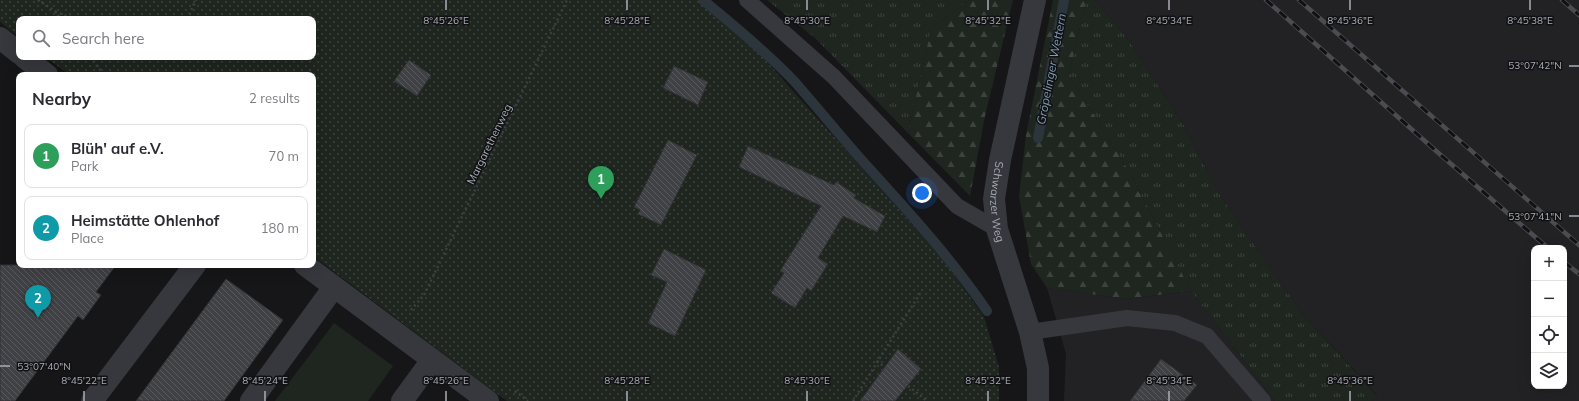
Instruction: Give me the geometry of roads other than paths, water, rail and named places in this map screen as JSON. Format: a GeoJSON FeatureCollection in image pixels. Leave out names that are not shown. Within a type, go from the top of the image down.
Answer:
{"type":"FeatureCollection","features":[{"type":"Feature","properties":{"kind":"street","name":"Schwarzer Weg"},"geometry":{"type":"LineString","coordinates":[[1035,0],[1000,160],[994,199],[997,229],[1030,332],[1038,368],[1038,401]]}},
{"type":"Feature","properties":{"kind":"street"},"geometry":{"type":"LineString","coordinates":[[0,38],[16,51]]}},
{"type":"Feature","properties":{"kind":"street"},"geometry":{"type":"LineString","coordinates":[[28,60],[43,72]]}},
{"type":"Feature","properties":{"kind":"street"},"geometry":{"type":"LineString","coordinates":[[92,401],[193,268]]}},
{"type":"Feature","properties":{"kind":"street"},"geometry":{"type":"LineString","coordinates":[[309,268],[488,401]]}},
{"type":"Feature","properties":{"kind":"street"},"geometry":{"type":"LineString","coordinates":[[251,401],[334,287]]}},
{"type":"Feature","properties":{"kind":"street"},"geometry":{"type":"LineString","coordinates":[[402,401],[432,360]]}},
{"type":"Feature","properties":{"kind":"lane"},"geometry":{"type":"LineString","coordinates":[[747,0],[834,77],[957,206],[997,229]]}},
{"type":"Feature","properties":{"kind":"lane"},"geometry":{"type":"LineString","coordinates":[[1030,332],[1127,318],[1175,322],[1207,336],[1263,401]]}},
{"type":"Feature","properties":{"kind":"waterway"},"geometry":{"type":"LineString","coordinates":[[703,0],[750,39],[794,81],[942,251],[987,311]]}},
{"type":"Feature","properties":{"kind":"waterway","name":"Gröpelinger Wettern"},"geometry":{"type":"LineString","coordinates":[[1038,138],[1064,0]]}},
{"type":"Feature","properties":{"kind":"railway"},"geometry":{"type":"LineString","coordinates":[[1266,0],[1545,245]]}},
{"type":"Feature","properties":{"kind":"railway"},"geometry":{"type":"LineString","coordinates":[[1299,0],[1579,245]]}},
{"type":"Feature","properties":{"kind":"railway"},"geometry":{"type":"LineString","coordinates":[[1562,0],[1579,15]]}},
{"type":"Feature","properties":{"kind":"railway"},"geometry":{"type":"LineString","coordinates":[[1567,264],[1579,274]]}},
{"type":"Feature","properties":{"kind":"place","name":"Blüh' auf e.V."},"geometry":{"type":"Point","coordinates":[601,199]}},
{"type":"Feature","properties":{"kind":"place","name":"Heimstätte Ohlenhof"},"geometry":{"type":"Point","coordinates":[38,318]}}]}
